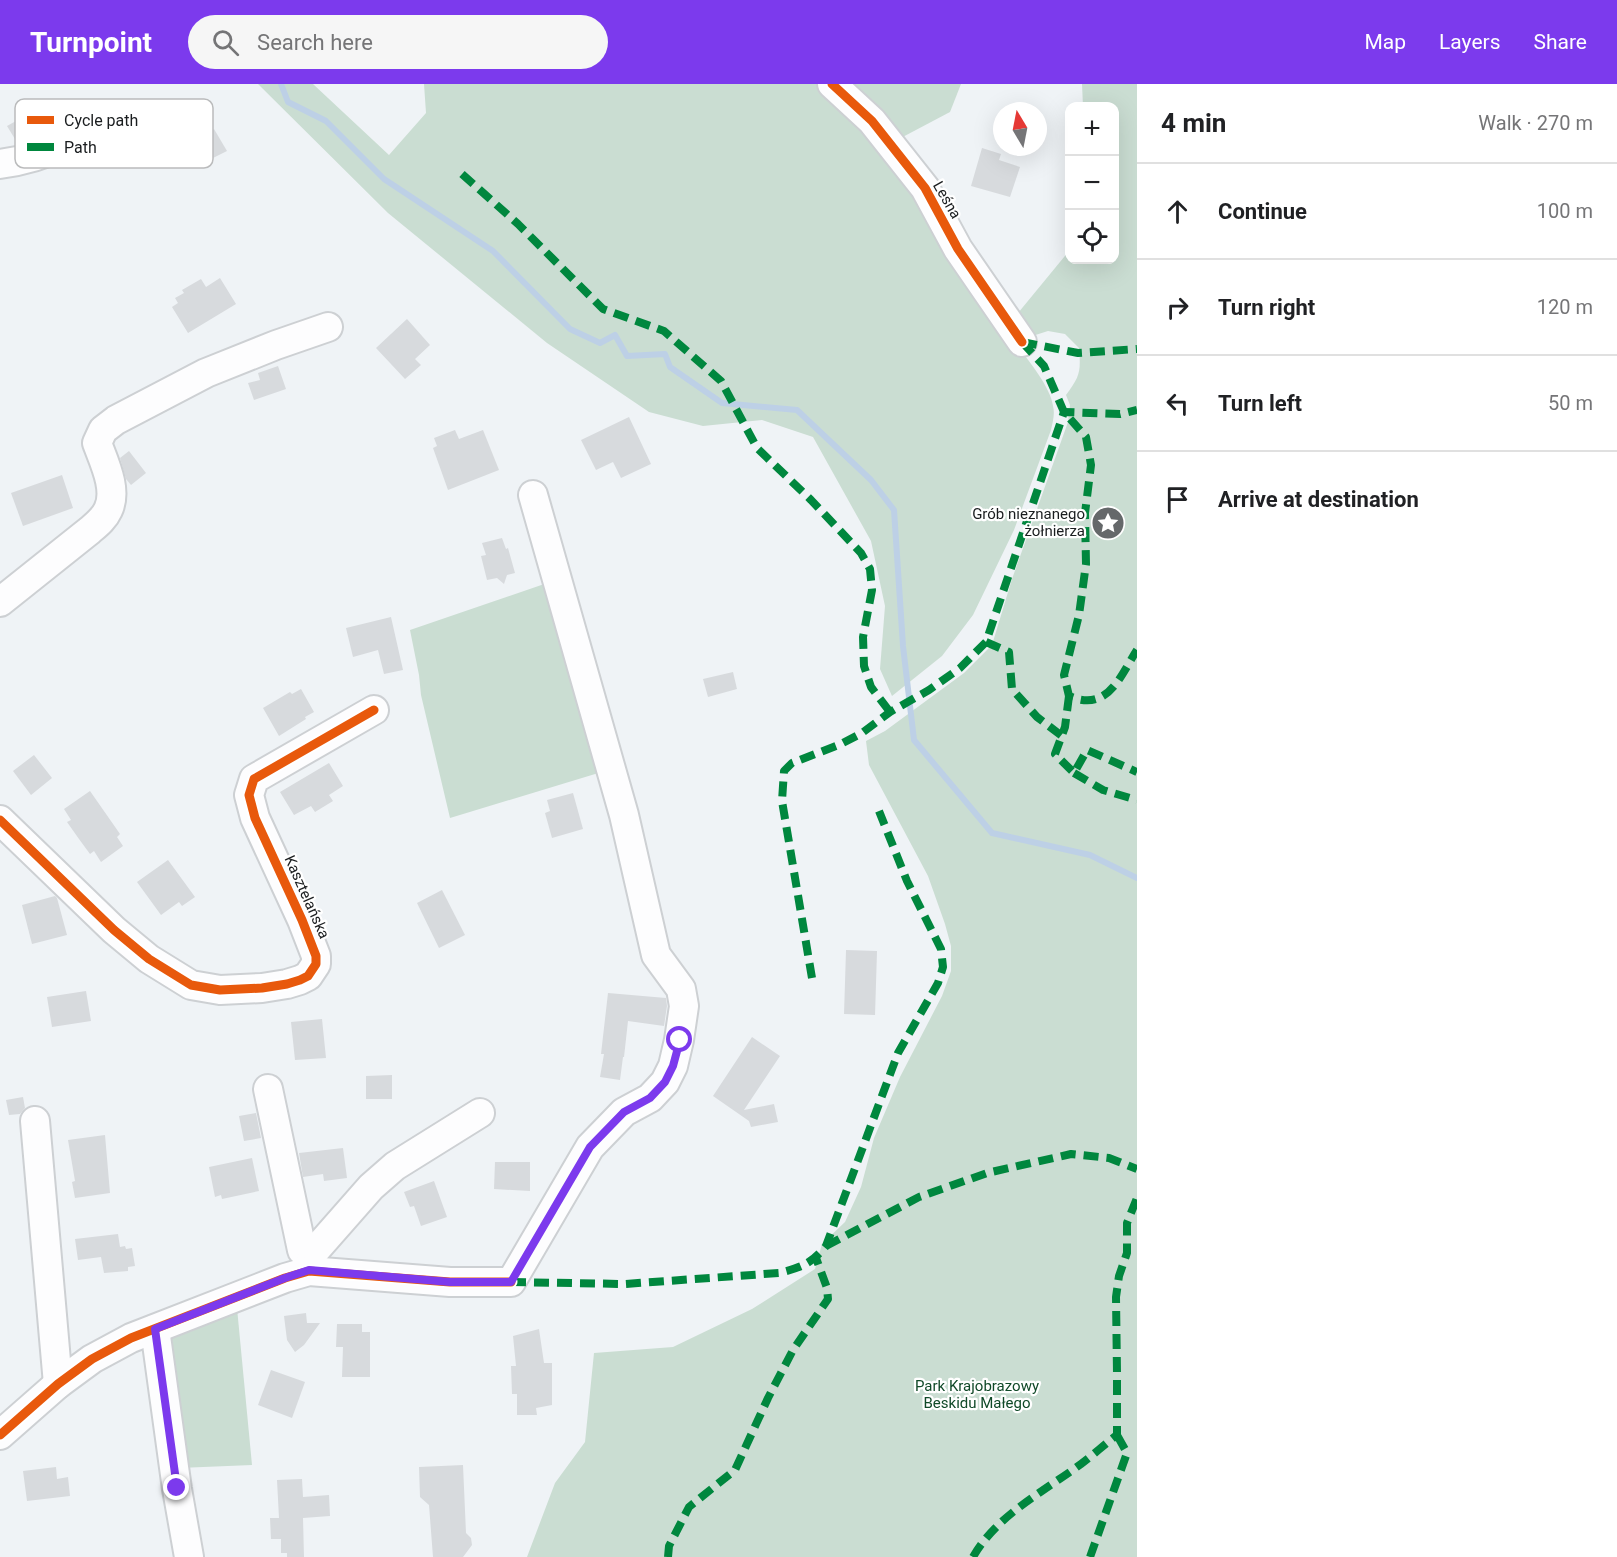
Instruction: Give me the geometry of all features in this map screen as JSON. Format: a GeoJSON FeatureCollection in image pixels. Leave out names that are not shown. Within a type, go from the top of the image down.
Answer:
{"type":"FeatureCollection","features":[{"type":"Feature","properties":{"kind":"street","name":"Leśna"},"geometry":{"type":"LineString","coordinates":[[832,84],[872,121],[925,188],[958,249],[1022,342]]}},
{"type":"Feature","properties":{"kind":"street"},"geometry":{"type":"LineString","coordinates":[[0,164],[15,162]]}},
{"type":"Feature","properties":{"kind":"street"},"geometry":{"type":"LineString","coordinates":[[0,602],[103,519],[112,495],[107,471],[97,443],[103,430],[116,420],[206,373],[328,327]]}},
{"type":"Feature","properties":{"kind":"street"},"geometry":{"type":"LineString","coordinates":[[268,1089],[302,1250],[311,1262],[450,1282],[511,1282],[590,1147],[624,1112],[650,1098],[665,1082],[673,1066],[680,1040],[684,1006],[681,989],[656,955],[624,815],[533,495]]}},
{"type":"Feature","properties":{"kind":"street","name":"Kasztelańska"},"geometry":{"type":"LineString","coordinates":[[0,820],[114,930],[149,958],[191,985],[220,990],[262,988],[294,982],[308,976],[316,964],[316,956],[255,818],[249,795],[254,779],[374,710]]}},
{"type":"Feature","properties":{"kind":"street"},"geometry":{"type":"LineString","coordinates":[[0,1435],[58,1384],[92,1359],[130,1338],[285,1278],[311,1262],[371,1187],[395,1166],[480,1113]]}},
{"type":"Feature","properties":{"kind":"street"},"geometry":{"type":"LineString","coordinates":[[35,1121],[58,1384]]}},
{"type":"Feature","properties":{"kind":"street"},"geometry":{"type":"LineString","coordinates":[[155,1329],[189,1557]]}},
{"type":"Feature","properties":{"kind":"green space"},"geometry":{"type":"Polygon","coordinates":[[[258,84],[313,84],[389,155],[426,113],[424,84],[822,84],[866,125],[1039,375],[1053,406],[1051,430],[1014,530],[973,615],[942,656],[892,696],[880,669],[885,606],[871,541],[813,437],[762,420],[703,426],[649,412],[547,343],[388,213],[258,84]]]}},
{"type":"Feature","properties":{"kind":"green space"},"geometry":{"type":"Polygon","coordinates":[[[843,84],[961,84],[950,112],[897,140],[843,84]]]}},
{"type":"Feature","properties":{"kind":"green space","name":"Park Krajobrazowy Beskidu Małego"},"geometry":{"type":"Polygon","coordinates":[[[1082,84],[1137,84],[1137,1557],[527,1557],[555,1483],[585,1442],[594,1353],[673,1347],[752,1309],[815,1269],[822,1244],[845,1222],[861,1187],[874,1138],[900,1077],[942,996],[951,971],[951,946],[945,924],[928,876],[869,765],[866,741],[885,731],[964,673],[992,645],[1012,579],[1068,422],[1070,405],[1066,395],[1078,373],[1079,348],[1065,334],[1048,331],[1026,338],[1014,318],[1065,256],[1065,264],[1119,264],[1119,102],[1083,102],[1082,84]]]}},
{"type":"Feature","properties":{"kind":"green space"},"geometry":{"type":"Polygon","coordinates":[[[553,581],[605,771],[450,818],[421,695],[410,630],[553,581]]]}},
{"type":"Feature","properties":{"kind":"green space"},"geometry":{"type":"Polygon","coordinates":[[[237,1308],[252,1465],[179,1468],[163,1337],[237,1308]]]}},
{"type":"Feature","properties":{"kind":"building"},"geometry":{"type":"Polygon","coordinates":[[[15,122],[15,139],[7,126],[15,122]]]}},
{"type":"Feature","properties":{"kind":"building"},"geometry":{"type":"Polygon","coordinates":[[[213,130],[227,151],[213,158],[213,130]]]}},
{"type":"Feature","properties":{"kind":"building"},"geometry":{"type":"Polygon","coordinates":[[[982,148],[993,151],[993,156],[1000,156],[999,160],[1020,167],[1010,197],[971,186],[982,148]]]}},
{"type":"Feature","properties":{"kind":"building"},"geometry":{"type":"Polygon","coordinates":[[[220,278],[236,304],[188,333],[172,307],[178,303],[175,298],[184,293],[182,290],[201,279],[206,287],[220,278]]]}},
{"type":"Feature","properties":{"kind":"building"},"geometry":{"type":"Polygon","coordinates":[[[407,319],[430,345],[415,359],[421,365],[405,379],[376,348],[407,319]]]}},
{"type":"Feature","properties":{"kind":"building"},"geometry":{"type":"Polygon","coordinates":[[[278,366],[286,389],[254,400],[248,383],[260,380],[258,373],[278,366]]]}},
{"type":"Feature","properties":{"kind":"building"},"geometry":{"type":"Polygon","coordinates":[[[629,417],[651,464],[621,478],[613,462],[596,470],[581,440],[629,417]]]}},
{"type":"Feature","properties":{"kind":"building"},"geometry":{"type":"Polygon","coordinates":[[[455,430],[459,439],[483,430],[499,470],[448,490],[433,448],[437,446],[434,438],[455,430]]]}},
{"type":"Feature","properties":{"kind":"building"},"geometry":{"type":"Polygon","coordinates":[[[129,451],[146,473],[131,485],[126,479],[120,458],[129,451]]]}},
{"type":"Feature","properties":{"kind":"building"},"geometry":{"type":"Polygon","coordinates":[[[62,475],[73,508],[23,526],[11,493],[62,475]]]}},
{"type":"Feature","properties":{"kind":"building"},"geometry":{"type":"Polygon","coordinates":[[[502,538],[506,549],[508,548],[515,573],[507,575],[504,584],[497,578],[487,580],[481,556],[486,555],[482,543],[502,538]]]}},
{"type":"Feature","properties":{"kind":"building"},"geometry":{"type":"Polygon","coordinates":[[[391,617],[403,670],[384,674],[378,650],[353,657],[346,628],[391,617]]]}},
{"type":"Feature","properties":{"kind":"building"},"geometry":{"type":"Polygon","coordinates":[[[733,672],[737,689],[708,697],[703,679],[733,672]]]}},
{"type":"Feature","properties":{"kind":"building"},"geometry":{"type":"Polygon","coordinates":[[[301,689],[314,712],[279,736],[263,708],[290,692],[292,694],[301,689]]]}},
{"type":"Feature","properties":{"kind":"building"},"geometry":{"type":"Polygon","coordinates":[[[34,755],[52,778],[31,795],[13,771],[34,755]]]}},
{"type":"Feature","properties":{"kind":"building"},"geometry":{"type":"Polygon","coordinates":[[[329,763],[343,786],[329,795],[333,801],[315,812],[311,806],[294,815],[280,792],[329,763]]]}},
{"type":"Feature","properties":{"kind":"building"},"geometry":{"type":"Polygon","coordinates":[[[90,791],[120,834],[117,837],[123,846],[101,862],[94,851],[90,854],[67,822],[71,820],[64,809],[90,791]]]}},
{"type":"Feature","properties":{"kind":"building"},"geometry":{"type":"Polygon","coordinates":[[[573,793],[583,829],[552,838],[545,813],[550,811],[547,800],[573,793]]]}},
{"type":"Feature","properties":{"kind":"building"},"geometry":{"type":"Polygon","coordinates":[[[168,860],[195,897],[182,906],[179,902],[161,915],[137,882],[168,860]]]}},
{"type":"Feature","properties":{"kind":"building"},"geometry":{"type":"Polygon","coordinates":[[[442,890],[465,935],[439,948],[417,903],[442,890]]]}},
{"type":"Feature","properties":{"kind":"building"},"geometry":{"type":"Polygon","coordinates":[[[55,896],[67,935],[32,944],[22,905],[55,896]]]}},
{"type":"Feature","properties":{"kind":"building"},"geometry":{"type":"Polygon","coordinates":[[[846,950],[877,951],[875,1015],[844,1014],[846,950]]]}},
{"type":"Feature","properties":{"kind":"building"},"geometry":{"type":"Polygon","coordinates":[[[86,991],[91,1021],[52,1027],[47,997],[86,991]]]}},
{"type":"Feature","properties":{"kind":"building"},"geometry":{"type":"Polygon","coordinates":[[[608,993],[666,998],[664,1026],[628,1021],[620,1080],[600,1077],[604,1054],[601,1054],[608,993]]]}},
{"type":"Feature","properties":{"kind":"building"},"geometry":{"type":"Polygon","coordinates":[[[322,1019],[326,1058],[295,1060],[291,1022],[322,1019]]]}},
{"type":"Feature","properties":{"kind":"building"},"geometry":{"type":"Polygon","coordinates":[[[752,1037],[780,1056],[744,1110],[774,1104],[778,1122],[751,1127],[749,1121],[713,1096],[752,1037]]]}},
{"type":"Feature","properties":{"kind":"building"},"geometry":{"type":"Polygon","coordinates":[[[392,1075],[392,1099],[366,1099],[366,1076],[392,1075]]]}},
{"type":"Feature","properties":{"kind":"building"},"geometry":{"type":"Polygon","coordinates":[[[23,1097],[25,1108],[20,1114],[9,1115],[6,1100],[23,1097]]]}},
{"type":"Feature","properties":{"kind":"building"},"geometry":{"type":"Polygon","coordinates":[[[256,1113],[261,1138],[244,1141],[239,1116],[256,1113]]]}},
{"type":"Feature","properties":{"kind":"building"},"geometry":{"type":"Polygon","coordinates":[[[105,1135],[110,1193],[75,1198],[72,1182],[75,1181],[68,1140],[105,1135]]]}},
{"type":"Feature","properties":{"kind":"building"},"geometry":{"type":"Polygon","coordinates":[[[343,1148],[347,1178],[324,1181],[323,1174],[303,1177],[299,1153],[343,1148]]]}},
{"type":"Feature","properties":{"kind":"building"},"geometry":{"type":"Polygon","coordinates":[[[252,1158],[259,1191],[222,1199],[221,1195],[215,1197],[209,1167],[252,1158]]]}},
{"type":"Feature","properties":{"kind":"building"},"geometry":{"type":"Polygon","coordinates":[[[495,1162],[530,1162],[530,1191],[494,1189],[495,1162]]]}},
{"type":"Feature","properties":{"kind":"building"},"geometry":{"type":"Polygon","coordinates":[[[434,1181],[447,1217],[421,1226],[414,1206],[410,1207],[404,1192],[434,1181]]]}},
{"type":"Feature","properties":{"kind":"building"},"geometry":{"type":"Polygon","coordinates":[[[118,1234],[120,1247],[132,1248],[135,1266],[128,1267],[128,1271],[104,1273],[101,1257],[78,1260],[75,1239],[118,1234]]]}},
{"type":"Feature","properties":{"kind":"building"},"geometry":{"type":"Polygon","coordinates":[[[306,1313],[307,1323],[320,1323],[304,1345],[295,1352],[287,1340],[284,1316],[306,1313]]]}},
{"type":"Feature","properties":{"kind":"building"},"geometry":{"type":"Polygon","coordinates":[[[337,1324],[362,1324],[362,1332],[370,1332],[370,1377],[342,1377],[343,1347],[336,1347],[337,1324]]]}},
{"type":"Feature","properties":{"kind":"building"},"geometry":{"type":"Polygon","coordinates":[[[539,1329],[544,1363],[552,1363],[552,1405],[536,1408],[537,1415],[517,1415],[517,1394],[512,1394],[511,1366],[516,1366],[513,1336],[539,1329]]]}},
{"type":"Feature","properties":{"kind":"building"},"geometry":{"type":"Polygon","coordinates":[[[271,1370],[305,1382],[292,1418],[258,1405],[271,1370]]]}},
{"type":"Feature","properties":{"kind":"building"},"geometry":{"type":"Polygon","coordinates":[[[463,1465],[466,1533],[471,1538],[472,1545],[463,1557],[433,1557],[429,1505],[420,1497],[419,1467],[463,1465]]]}},
{"type":"Feature","properties":{"kind":"building"},"geometry":{"type":"Polygon","coordinates":[[[56,1467],[57,1479],[68,1477],[70,1496],[27,1501],[23,1471],[56,1467]]]}},
{"type":"Feature","properties":{"kind":"building"},"geometry":{"type":"Polygon","coordinates":[[[302,1479],[303,1497],[329,1495],[330,1516],[303,1518],[304,1557],[287,1557],[287,1553],[281,1553],[281,1539],[271,1539],[270,1518],[279,1518],[277,1480],[302,1479]]]}},
{"type":"Feature","properties":{"kind":"waterway"},"geometry":{"type":"LineString","coordinates":[[281,84],[288,102],[326,121],[384,179],[493,251],[570,329],[600,343],[615,335],[627,356],[665,354],[670,367],[722,403],[797,410],[871,480],[894,510],[903,646],[914,740],[992,833],[1090,855],[1137,878]]}},
{"type":"Feature","properties":{"kind":"marked path"},"geometry":{"type":"LineString","coordinates":[[462,174],[518,224],[603,309],[664,331],[721,381],[757,448],[861,553],[870,569],[872,590],[863,637],[864,666],[871,687],[890,712]]}},
{"type":"Feature","properties":{"kind":"marked path"},"geometry":{"type":"LineString","coordinates":[[1022,342],[1044,366],[1064,412],[1086,437],[1091,465],[1085,513],[1086,564],[1079,615],[1064,675],[1069,696],[1082,700],[1094,700],[1103,696],[1118,680],[1137,650]]}},
{"type":"Feature","properties":{"kind":"marked path"},"geometry":{"type":"LineString","coordinates":[[1022,342],[1078,353],[1137,349]]}},
{"type":"Feature","properties":{"kind":"marked path"},"geometry":{"type":"LineString","coordinates":[[812,978],[782,801],[784,771],[792,763],[841,744],[862,733],[890,712],[929,690],[960,668],[986,642],[1064,412],[1120,414],[1137,410]]}},
{"type":"Feature","properties":{"kind":"marked path"},"geometry":{"type":"LineString","coordinates":[[986,642],[1009,652],[1012,689],[1037,717],[1062,736]]}},
{"type":"Feature","properties":{"kind":"marked path"},"geometry":{"type":"LineString","coordinates":[[1069,696],[1065,727],[1055,754],[1074,773],[1087,750],[1137,772]]}},
{"type":"Feature","properties":{"kind":"marked path"},"geometry":{"type":"LineString","coordinates":[[1074,773],[1103,790],[1137,800]]}},
{"type":"Feature","properties":{"kind":"marked path"},"geometry":{"type":"LineString","coordinates":[[511,1282],[625,1284],[779,1273],[806,1264],[826,1246],[898,1053],[938,983],[943,967],[941,949],[907,881],[879,811]]}},
{"type":"Feature","properties":{"kind":"marked path"},"geometry":{"type":"LineString","coordinates":[[826,1246],[919,1197],[987,1173],[1071,1154],[1109,1158],[1137,1169]]}},
{"type":"Feature","properties":{"kind":"marked path"},"geometry":{"type":"LineString","coordinates":[[973,1557],[983,1542],[1008,1516],[1081,1464],[1117,1435],[1116,1297],[1119,1276],[1127,1253],[1127,1223],[1137,1198]]}},
{"type":"Feature","properties":{"kind":"marked path"},"geometry":{"type":"LineString","coordinates":[[668,1557],[669,1546],[689,1507],[735,1470],[793,1350],[828,1299],[827,1288],[816,1258]]}},
{"type":"Feature","properties":{"kind":"marked path"},"geometry":{"type":"LineString","coordinates":[[1090,1557],[1127,1453],[1117,1435]]}},
{"type":"Feature","properties":{"kind":"cycle path"},"geometry":{"type":"LineString","coordinates":[[832,84],[872,121],[925,188],[958,249],[1022,342]]}},
{"type":"Feature","properties":{"kind":"cycle path"},"geometry":{"type":"LineString","coordinates":[[0,820],[114,930],[149,959],[191,985],[220,990],[287,984],[308,976],[316,964],[316,956],[255,818],[249,795],[254,779],[374,710]]}},
{"type":"Feature","properties":{"kind":"cycle path"},"geometry":{"type":"LineString","coordinates":[[0,1435],[58,1384],[92,1359],[131,1338],[285,1278],[309,1271],[450,1282],[511,1282]]}},
{"type":"Feature","properties":{"kind":"place","name":"Grób nieznanego żołnierza"},"geometry":{"type":"Point","coordinates":[1108,523]}},
{"type":"Feature","properties":{"kind":"route"},"geometry":{"type":"LineString","coordinates":[[177,1488],[155,1329],[309,1270],[450,1282],[511,1282],[590,1147],[624,1112],[650,1098],[665,1082],[673,1066],[680,1040]]}}]}
